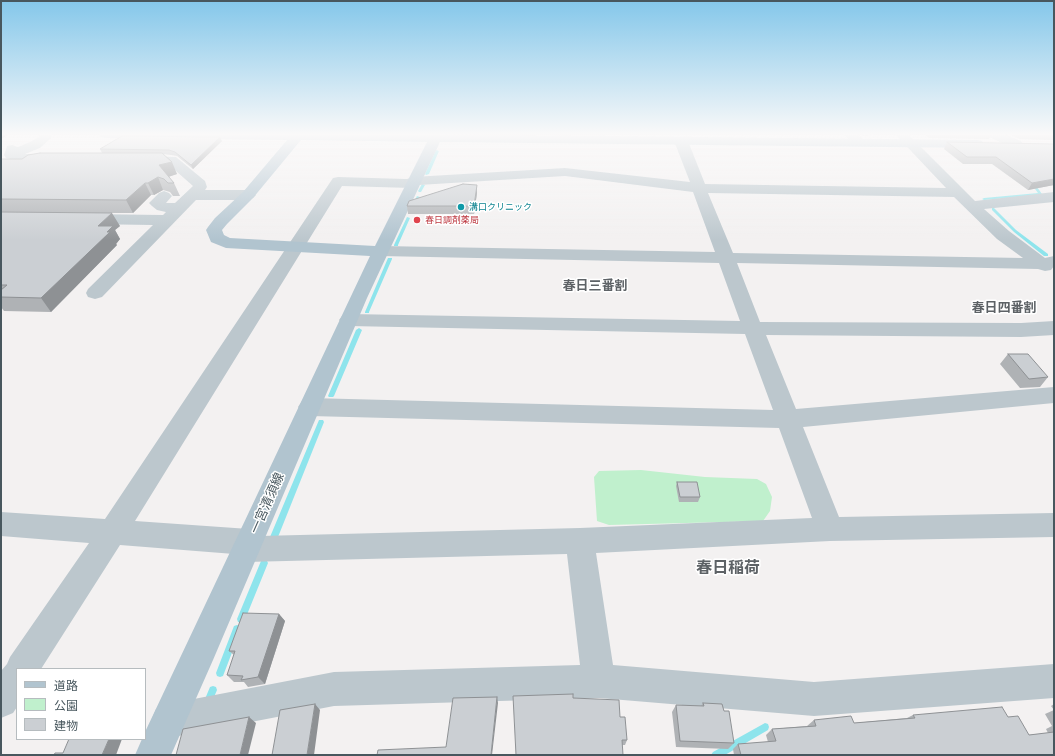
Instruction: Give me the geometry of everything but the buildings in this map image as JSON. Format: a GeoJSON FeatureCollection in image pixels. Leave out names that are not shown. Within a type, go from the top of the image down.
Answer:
{"type":"FeatureCollection","features":[{"type":"Feature","properties":{"kind":"main road"},"geometry":{"type":"LineString","coordinates":[[270,169],[248,195],[214,230],[217,238],[226,243],[381,251]]}},
{"type":"Feature","properties":{"kind":"main road","name":"一宮清須線"},"geometry":{"type":"LineString","coordinates":[[153,755],[349,320],[413,183],[423,169]]}},
{"type":"Feature","properties":{"kind":"street"},"geometry":{"type":"LineString","coordinates":[[95,293],[200,187],[200,184],[183,169]]}},
{"type":"Feature","properties":{"kind":"street"},"geometry":{"type":"LineString","coordinates":[[693,169],[830,529]]}},
{"type":"Feature","properties":{"kind":"street"},"geometry":{"type":"LineString","coordinates":[[936,169],[971,206],[1003,235],[1050,266]]}},
{"type":"Feature","properties":{"kind":"street"},"geometry":{"type":"LineString","coordinates":[[23,668],[112,533],[338,181],[413,183],[565,172],[700,188],[958,192]]}},
{"type":"Feature","properties":{"kind":"street"},"geometry":{"type":"LineString","coordinates":[[179,208],[162,207],[157,203],[170,190],[194,178]]}},
{"type":"Feature","properties":{"kind":"street"},"geometry":{"type":"LineString","coordinates":[[192,194],[248,195]]}},
{"type":"Feature","properties":{"kind":"street"},"geometry":{"type":"LineString","coordinates":[[971,206],[1054,197]]}},
{"type":"Feature","properties":{"kind":"street"},"geometry":{"type":"LineString","coordinates":[[74,219],[167,220]]}},
{"type":"Feature","properties":{"kind":"street"},"geometry":{"type":"LineString","coordinates":[[381,251],[726,257],[1050,266]]}},
{"type":"Feature","properties":{"kind":"street"},"geometry":{"type":"LineString","coordinates":[[349,320],[753,328],[1013,330],[1054,328]]}},
{"type":"Feature","properties":{"kind":"street"},"geometry":{"type":"LineString","coordinates":[[310,406],[788,419],[1054,395]]}},
{"type":"Feature","properties":{"kind":"street"},"geometry":{"type":"LineString","coordinates":[[1,524],[247,546],[580,541],[830,529],[1054,525]]}},
{"type":"Feature","properties":{"kind":"street"},"geometry":{"type":"LineString","coordinates":[[580,541],[599,681]]}},
{"type":"Feature","properties":{"kind":"street"},"geometry":{"type":"LineString","coordinates":[[1,701],[16,678]]}},
{"type":"Feature","properties":{"kind":"street"},"geometry":{"type":"LineString","coordinates":[[168,721],[334,689],[599,681],[814,699],[1054,681]]}},
{"type":"Feature","properties":{"kind":"green space"},"geometry":{"type":"Polygon","coordinates":[[[641,470],[705,477],[757,479],[766,484],[772,497],[770,511],[763,521],[609,525],[597,521],[594,477],[599,471],[641,470]]]}},
{"type":"Feature","properties":{"kind":"waterway"},"geometry":{"type":"LineString","coordinates":[[427,174],[429,169]]}},
{"type":"Feature","properties":{"kind":"waterway"},"geometry":{"type":"LineString","coordinates":[[420,191],[423,185]]}},
{"type":"Feature","properties":{"kind":"waterway"},"geometry":{"type":"LineString","coordinates":[[984,199],[1040,194],[1032,185]]}},
{"type":"Feature","properties":{"kind":"waterway"},"geometry":{"type":"LineString","coordinates":[[414,205],[418,197]]}},
{"type":"Feature","properties":{"kind":"waterway"},"geometry":{"type":"LineString","coordinates":[[993,209],[1015,231],[1046,255]]}},
{"type":"Feature","properties":{"kind":"waterway"},"geometry":{"type":"LineString","coordinates":[[396,245],[408,218]]}},
{"type":"Feature","properties":{"kind":"waterway"},"geometry":{"type":"LineString","coordinates":[[367,312],[390,259]]}},
{"type":"Feature","properties":{"kind":"waterway"},"geometry":{"type":"LineString","coordinates":[[331,396],[359,330]]}},
{"type":"Feature","properties":{"kind":"waterway"},"geometry":{"type":"LineString","coordinates":[[274,537],[321,422]]}},
{"type":"Feature","properties":{"kind":"waterway"},"geometry":{"type":"LineString","coordinates":[[241,619],[264,563]]}},
{"type":"Feature","properties":{"kind":"waterway"},"geometry":{"type":"LineString","coordinates":[[220,673],[237,629]]}},
{"type":"Feature","properties":{"kind":"waterway"},"geometry":{"type":"LineString","coordinates":[[209,699],[213,690]]}},
{"type":"Feature","properties":{"kind":"waterway"},"geometry":{"type":"LineString","coordinates":[[716,755],[765,727]]}},
{"type":"Feature","properties":{"kind":"place","name":"溝口クリニック"},"geometry":{"type":"Point","coordinates":[461,207]}},
{"type":"Feature","properties":{"kind":"place","name":"春日調剤薬局"},"geometry":{"type":"Point","coordinates":[417,220]}},
{"type":"Feature","properties":{"kind":"district","name":"春日三番割"},"geometry":{"type":"Point","coordinates":[595,286]}},
{"type":"Feature","properties":{"kind":"district","name":"春日四番割"},"geometry":{"type":"Point","coordinates":[1004,308]}},
{"type":"Feature","properties":{"kind":"district","name":"春日稲荷"},"geometry":{"type":"Point","coordinates":[728,568]}}]}
